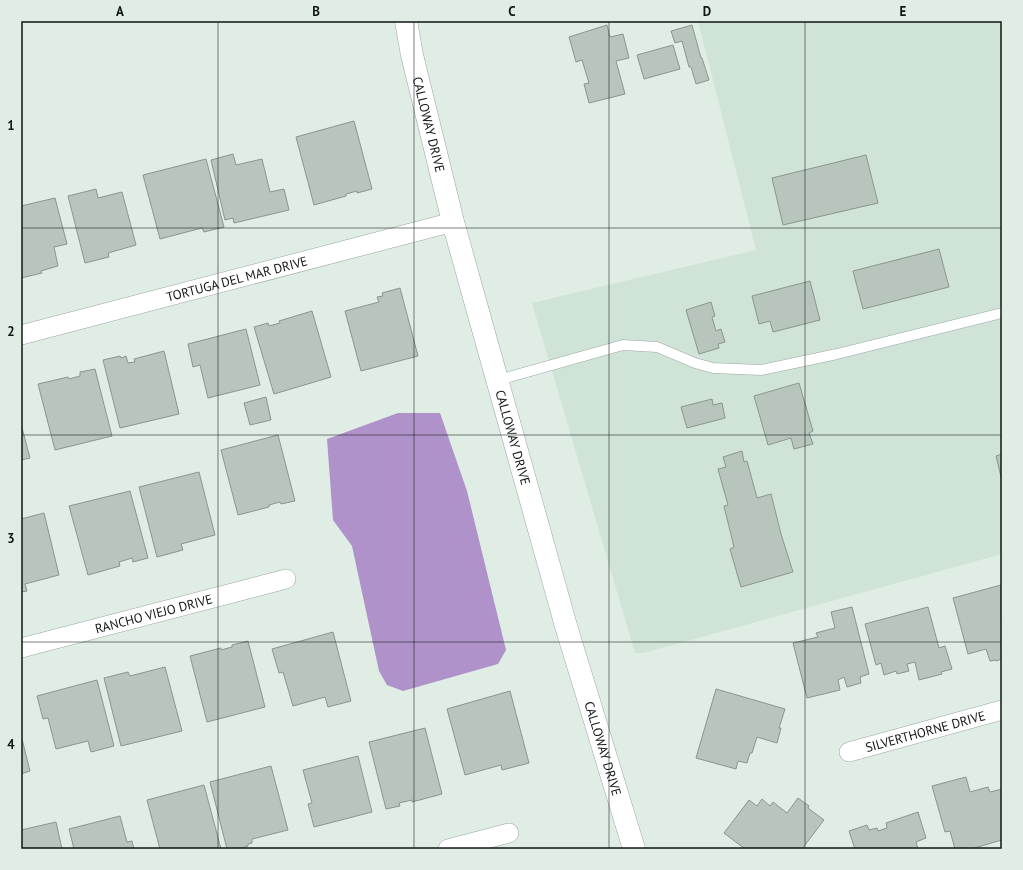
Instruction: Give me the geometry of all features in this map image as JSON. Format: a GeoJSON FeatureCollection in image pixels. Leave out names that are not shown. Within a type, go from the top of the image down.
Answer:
{"type":"FeatureCollection","features":[{"type":"Feature","properties":{"kind":"main road","name":"CALLOWAY DRIVE"},"geometry":{"type":"LineString","coordinates":[[406,21],[412,55],[453,222],[566,626],[634,849]]}},
{"type":"Feature","properties":{"kind":"street","name":"TORTUGA DEL MAR DRIVE"},"geometry":{"type":"LineString","coordinates":[[21,335],[453,222]]}},
{"type":"Feature","properties":{"kind":"street","name":"RANCHO VIEJO DRIVE"},"geometry":{"type":"LineString","coordinates":[[21,648],[286,579]]}},
{"type":"Feature","properties":{"kind":"street","name":"SILVERTHORNE DRIVE"},"geometry":{"type":"LineString","coordinates":[[849,752],[1002,710]]}},
{"type":"Feature","properties":{"kind":"street"},"geometry":{"type":"LineString","coordinates":[[448,849],[509,833]]}},
{"type":"Feature","properties":{"kind":"lane"},"geometry":{"type":"LineString","coordinates":[[498,380],[623,345],[657,347],[713,368],[761,370],[837,354],[1002,313]]}},
{"type":"Feature","properties":{"kind":"shaded area"},"geometry":{"type":"Polygon","coordinates":[[[698,21],[1002,21],[1002,554],[644,653],[635,653],[532,303],[756,250],[698,21]]]}},
{"type":"Feature","properties":{"kind":"shaded area"},"geometry":{"type":"Polygon","coordinates":[[[398,413],[440,413],[467,491],[506,650],[498,664],[403,691],[387,685],[379,671],[352,546],[333,520],[327,439],[398,413]]]}},
{"type":"Feature","properties":{"kind":"building"},"geometry":{"type":"Polygon","coordinates":[[[607,25],[610,37],[623,34],[629,58],[616,61],[625,94],[589,103],[584,84],[589,83],[582,60],[576,62],[569,37],[607,25]]]}},
{"type":"Feature","properties":{"kind":"building"},"geometry":{"type":"Polygon","coordinates":[[[692,25],[709,80],[696,84],[691,67],[689,67],[682,41],[675,43],[671,31],[692,25]]]}},
{"type":"Feature","properties":{"kind":"building"},"geometry":{"type":"Polygon","coordinates":[[[673,45],[680,69],[644,79],[637,55],[673,45]]]}},
{"type":"Feature","properties":{"kind":"building"},"geometry":{"type":"Polygon","coordinates":[[[354,121],[372,189],[346,194],[346,196],[314,205],[296,137],[354,121]]]}},
{"type":"Feature","properties":{"kind":"building"},"geometry":{"type":"Polygon","coordinates":[[[233,154],[236,165],[262,159],[270,192],[284,189],[289,210],[234,223],[233,218],[225,220],[211,160],[233,154]]]}},
{"type":"Feature","properties":{"kind":"building"},"geometry":{"type":"Polygon","coordinates":[[[866,155],[878,203],[783,225],[772,178],[866,155]]]}},
{"type":"Feature","properties":{"kind":"building"},"geometry":{"type":"Polygon","coordinates":[[[206,159],[224,227],[204,232],[202,228],[160,239],[143,175],[206,159]]]}},
{"type":"Feature","properties":{"kind":"building"},"geometry":{"type":"Polygon","coordinates":[[[96,189],[98,198],[122,192],[136,245],[108,253],[109,257],[85,263],[68,196],[96,189]]]}},
{"type":"Feature","properties":{"kind":"building"},"geometry":{"type":"Polygon","coordinates":[[[55,198],[67,244],[54,247],[58,266],[41,271],[42,273],[21,278],[21,206],[55,198]]]}},
{"type":"Feature","properties":{"kind":"building"},"geometry":{"type":"Polygon","coordinates":[[[939,249],[949,287],[863,309],[853,271],[939,249]]]}},
{"type":"Feature","properties":{"kind":"building"},"geometry":{"type":"Polygon","coordinates":[[[810,281],[820,320],[773,332],[770,321],[759,324],[752,296],[810,281]]]}},
{"type":"Feature","properties":{"kind":"building"},"geometry":{"type":"Polygon","coordinates":[[[400,288],[418,356],[361,371],[345,311],[379,302],[377,297],[383,296],[382,293],[400,288]]]}},
{"type":"Feature","properties":{"kind":"building"},"geometry":{"type":"Polygon","coordinates":[[[711,302],[715,316],[712,317],[716,331],[721,329],[725,342],[718,344],[719,348],[699,354],[686,310],[711,302]]]}},
{"type":"Feature","properties":{"kind":"building"},"geometry":{"type":"Polygon","coordinates":[[[312,311],[331,377],[274,394],[254,327],[268,323],[269,326],[280,323],[279,321],[312,311]]]}},
{"type":"Feature","properties":{"kind":"building"},"geometry":{"type":"Polygon","coordinates":[[[246,329],[260,385],[208,398],[200,365],[193,367],[188,344],[246,329]]]}},
{"type":"Feature","properties":{"kind":"building"},"geometry":{"type":"Polygon","coordinates":[[[164,351],[179,414],[120,428],[103,360],[126,356],[128,363],[135,362],[134,359],[164,351]]]}},
{"type":"Feature","properties":{"kind":"building"},"geometry":{"type":"Polygon","coordinates":[[[95,369],[112,436],[55,450],[38,384],[68,377],[69,379],[80,376],[80,372],[95,369]]]}},
{"type":"Feature","properties":{"kind":"building"},"geometry":{"type":"Polygon","coordinates":[[[799,383],[813,431],[809,433],[813,444],[794,449],[791,438],[768,445],[754,396],[799,383]]]}},
{"type":"Feature","properties":{"kind":"building"},"geometry":{"type":"Polygon","coordinates":[[[266,397],[271,420],[250,425],[244,403],[266,397]]]}},
{"type":"Feature","properties":{"kind":"building"},"geometry":{"type":"Polygon","coordinates":[[[712,399],[713,405],[722,403],[725,418],[687,428],[681,407],[712,399]]]}},
{"type":"Feature","properties":{"kind":"building"},"geometry":{"type":"Polygon","coordinates":[[[21,424],[30,458],[21,460],[21,424]]]}},
{"type":"Feature","properties":{"kind":"building"},"geometry":{"type":"Polygon","coordinates":[[[278,435],[295,501],[281,504],[280,502],[269,505],[269,507],[238,515],[221,450],[278,435]]]}},
{"type":"Feature","properties":{"kind":"building"},"geometry":{"type":"Polygon","coordinates":[[[742,451],[744,462],[747,461],[757,498],[771,494],[781,534],[793,572],[741,587],[730,549],[734,547],[724,506],[728,505],[718,469],[726,467],[723,457],[742,451]]]}},
{"type":"Feature","properties":{"kind":"building"},"geometry":{"type":"Polygon","coordinates":[[[1002,454],[1002,481],[996,456],[1002,454]]]}},
{"type":"Feature","properties":{"kind":"building"},"geometry":{"type":"Polygon","coordinates":[[[199,472],[215,535],[181,544],[183,550],[157,557],[139,487],[199,472]]]}},
{"type":"Feature","properties":{"kind":"building"},"geometry":{"type":"Polygon","coordinates":[[[130,491],[148,558],[133,562],[132,558],[119,562],[120,566],[88,575],[69,506],[130,491]]]}},
{"type":"Feature","properties":{"kind":"building"},"geometry":{"type":"Polygon","coordinates":[[[44,513],[59,575],[25,584],[27,591],[21,592],[21,519],[44,513]]]}},
{"type":"Feature","properties":{"kind":"building"},"geometry":{"type":"Polygon","coordinates":[[[1001,585],[1002,659],[990,661],[986,649],[968,654],[953,598],[1001,585]]]}},
{"type":"Feature","properties":{"kind":"building"},"geometry":{"type":"Polygon","coordinates":[[[852,607],[869,674],[860,677],[861,683],[847,687],[844,677],[838,680],[840,690],[807,698],[793,643],[818,637],[816,633],[835,628],[831,612],[852,607]]]}},
{"type":"Feature","properties":{"kind":"building"},"geometry":{"type":"Polygon","coordinates":[[[928,607],[939,648],[945,646],[952,669],[941,672],[942,674],[919,680],[915,662],[907,664],[909,671],[897,674],[896,671],[884,675],[881,663],[876,665],[865,624],[928,607]]]}},
{"type":"Feature","properties":{"kind":"building"},"geometry":{"type":"Polygon","coordinates":[[[333,632],[351,701],[328,707],[325,697],[293,706],[283,672],[279,673],[272,649],[333,632]]]}},
{"type":"Feature","properties":{"kind":"building"},"geometry":{"type":"Polygon","coordinates":[[[248,641],[265,707],[207,722],[190,656],[221,648],[221,650],[232,647],[232,645],[248,641]]]}},
{"type":"Feature","properties":{"kind":"building"},"geometry":{"type":"Polygon","coordinates":[[[165,667],[182,731],[121,746],[104,678],[128,672],[130,676],[165,667]]]}},
{"type":"Feature","properties":{"kind":"building"},"geometry":{"type":"Polygon","coordinates":[[[97,680],[114,746],[91,752],[88,741],[56,749],[48,718],[43,719],[37,696],[97,680]]]}},
{"type":"Feature","properties":{"kind":"building"},"geometry":{"type":"Polygon","coordinates":[[[716,689],[785,709],[779,728],[781,728],[777,743],[757,737],[747,763],[738,761],[736,769],[696,758],[716,689]]]}},
{"type":"Feature","properties":{"kind":"building"},"geometry":{"type":"Polygon","coordinates":[[[510,691],[529,763],[502,770],[501,765],[465,775],[447,709],[510,691]]]}},
{"type":"Feature","properties":{"kind":"building"},"geometry":{"type":"Polygon","coordinates":[[[425,728],[442,794],[412,802],[412,800],[399,803],[400,806],[386,809],[369,742],[425,728]]]}},
{"type":"Feature","properties":{"kind":"building"},"geometry":{"type":"Polygon","coordinates":[[[21,735],[30,771],[21,774],[21,735]]]}},
{"type":"Feature","properties":{"kind":"building"},"geometry":{"type":"Polygon","coordinates":[[[358,756],[372,812],[314,827],[308,804],[312,803],[303,770],[358,756]]]}},
{"type":"Feature","properties":{"kind":"building"},"geometry":{"type":"Polygon","coordinates":[[[271,766],[288,830],[252,839],[252,843],[248,844],[248,846],[237,849],[227,849],[210,782],[271,766]]]}},
{"type":"Feature","properties":{"kind":"building"},"geometry":{"type":"Polygon","coordinates":[[[966,777],[970,792],[988,787],[990,792],[1002,789],[1002,840],[971,849],[955,849],[950,831],[945,832],[932,786],[966,777]]]}},
{"type":"Feature","properties":{"kind":"building"},"geometry":{"type":"Polygon","coordinates":[[[204,785],[221,849],[160,849],[147,800],[204,785]]]}},
{"type":"Feature","properties":{"kind":"building"},"geometry":{"type":"Polygon","coordinates":[[[798,798],[824,820],[802,849],[745,849],[724,833],[749,800],[757,806],[762,799],[770,806],[773,802],[787,813],[798,798]]]}},
{"type":"Feature","properties":{"kind":"building"},"geometry":{"type":"Polygon","coordinates":[[[918,812],[926,838],[916,842],[918,849],[855,849],[849,831],[867,825],[869,830],[877,828],[878,831],[887,828],[886,823],[918,812]]]}},
{"type":"Feature","properties":{"kind":"building"},"geometry":{"type":"Polygon","coordinates":[[[120,816],[127,842],[132,841],[134,849],[74,849],[69,829],[120,816]]]}},
{"type":"Feature","properties":{"kind":"building"},"geometry":{"type":"Polygon","coordinates":[[[56,822],[62,849],[21,849],[21,830],[56,822]]]}}]}
